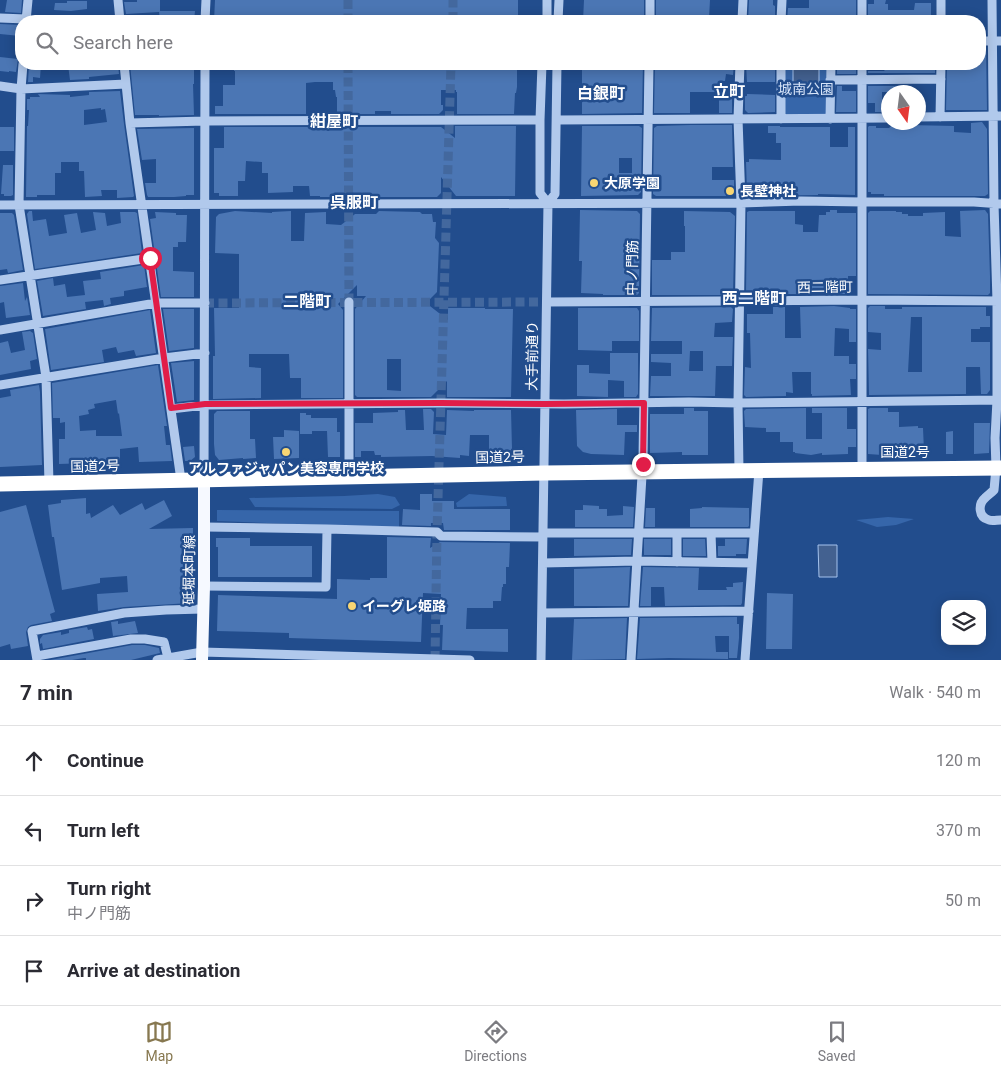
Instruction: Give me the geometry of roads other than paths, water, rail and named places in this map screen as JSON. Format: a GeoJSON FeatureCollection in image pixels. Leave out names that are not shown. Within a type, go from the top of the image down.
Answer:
{"type":"FeatureCollection","features":[{"type":"Feature","properties":{"kind":"highway","name":"国道2号"},"geometry":{"type":"LineString","coordinates":[[0,484],[544,472],[998,468]]}},
{"type":"Feature","properties":{"kind":"main road","name":"砥堀本町線"},"geometry":{"type":"LineString","coordinates":[[202,656],[205,526],[204,480]]}},
{"type":"Feature","properties":{"kind":"street"},"geometry":{"type":"LineString","coordinates":[[26,15],[28,0]]}},
{"type":"Feature","properties":{"kind":"street"},"geometry":{"type":"LineString","coordinates":[[118,0],[119,15]]}},
{"type":"Feature","properties":{"kind":"street"},"geometry":{"type":"LineString","coordinates":[[206,0],[206,15]]}},
{"type":"Feature","properties":{"kind":"street"},"geometry":{"type":"LineString","coordinates":[[547,0],[547,15]]}},
{"type":"Feature","properties":{"kind":"street"},"geometry":{"type":"LineString","coordinates":[[558,15],[559,0]]}},
{"type":"Feature","properties":{"kind":"street"},"geometry":{"type":"LineString","coordinates":[[650,0],[650,15]]}},
{"type":"Feature","properties":{"kind":"street"},"geometry":{"type":"LineString","coordinates":[[742,15],[743,0]]}},
{"type":"Feature","properties":{"kind":"street"},"geometry":{"type":"LineString","coordinates":[[781,15],[782,0]]}},
{"type":"Feature","properties":{"kind":"street"},"geometry":{"type":"LineString","coordinates":[[862,0],[862,15]]}},
{"type":"Feature","properties":{"kind":"street"},"geometry":{"type":"LineString","coordinates":[[941,0],[941,15]]}},
{"type":"Feature","properties":{"kind":"street"},"geometry":{"type":"LineString","coordinates":[[992,0],[997,41],[999,400],[995,438],[998,468],[994,490],[984,498],[980,504],[980,510],[982,516],[987,520],[1001,520]]}},
{"type":"Feature","properties":{"kind":"street"},"geometry":{"type":"LineString","coordinates":[[0,18],[15,19]]}},
{"type":"Feature","properties":{"kind":"street"},"geometry":{"type":"LineString","coordinates":[[23,70],[19,205],[46,377],[48,483]]}},
{"type":"Feature","properties":{"kind":"street"},"geometry":{"type":"LineString","coordinates":[[125,70],[130,123],[181,480]]}},
{"type":"Feature","properties":{"kind":"street"},"geometry":{"type":"LineString","coordinates":[[204,480],[205,70]]}},
{"type":"Feature","properties":{"kind":"street","name":"大手前通り"},"geometry":{"type":"LineString","coordinates":[[542,70],[540,193],[548,203]]}},
{"type":"Feature","properties":{"kind":"street","name":"大手前通り"},"geometry":{"type":"LineString","coordinates":[[541,660],[548,203],[555,194],[557,70]]}},
{"type":"Feature","properties":{"kind":"street","name":"中ノ門筋"},"geometry":{"type":"LineString","coordinates":[[631,660],[643,472],[649,70]]}},
{"type":"Feature","properties":{"kind":"street"},"geometry":{"type":"LineString","coordinates":[[738,470],[741,203],[738,119],[740,70]]}},
{"type":"Feature","properties":{"kind":"street"},"geometry":{"type":"LineString","coordinates":[[781,70],[781,119]]}},
{"type":"Feature","properties":{"kind":"street"},"geometry":{"type":"LineString","coordinates":[[830,119],[831,70]]}},
{"type":"Feature","properties":{"kind":"street"},"geometry":{"type":"LineString","coordinates":[[862,70],[862,469]]}},
{"type":"Feature","properties":{"kind":"street"},"geometry":{"type":"LineString","coordinates":[[940,117],[941,70]]}},
{"type":"Feature","properties":{"kind":"street"},"geometry":{"type":"LineString","coordinates":[[830,80],[941,79]]}},
{"type":"Feature","properties":{"kind":"street"},"geometry":{"type":"LineString","coordinates":[[0,86],[21,89],[126,84]]}},
{"type":"Feature","properties":{"kind":"street"},"geometry":{"type":"LineString","coordinates":[[926,117],[997,116]]}},
{"type":"Feature","properties":{"kind":"street"},"geometry":{"type":"LineString","coordinates":[[557,120],[881,118]]}},
{"type":"Feature","properties":{"kind":"street"},"geometry":{"type":"LineString","coordinates":[[130,123],[540,120]]}},
{"type":"Feature","properties":{"kind":"street"},"geometry":{"type":"LineString","coordinates":[[0,205],[741,203],[801,200],[974,202],[997,204]]}},
{"type":"Feature","properties":{"kind":"street"},"geometry":{"type":"LineString","coordinates":[[0,280],[150,258]]}},
{"type":"Feature","properties":{"kind":"street","name":"西二階町"},"geometry":{"type":"LineString","coordinates":[[547,302],[999,301]]}},
{"type":"Feature","properties":{"kind":"street"},"geometry":{"type":"LineString","coordinates":[[349,302],[350,477]]}},
{"type":"Feature","properties":{"kind":"street"},"geometry":{"type":"LineString","coordinates":[[0,330],[156,303],[205,303]]}},
{"type":"Feature","properties":{"kind":"street"},"geometry":{"type":"LineString","coordinates":[[0,385],[205,353]]}},
{"type":"Feature","properties":{"kind":"street"},"geometry":{"type":"LineString","coordinates":[[171,408],[205,404],[545,404],[999,400]]}},
{"type":"Feature","properties":{"kind":"street"},"geometry":{"type":"LineString","coordinates":[[745,660],[759,470]]}},
{"type":"Feature","properties":{"kind":"street"},"geometry":{"type":"LineString","coordinates":[[205,526],[437,532],[441,536],[754,533]]}},
{"type":"Feature","properties":{"kind":"street"},"geometry":{"type":"LineString","coordinates":[[204,586],[326,587],[327,529]]}},
{"type":"Feature","properties":{"kind":"street"},"geometry":{"type":"LineString","coordinates":[[677,533],[677,562]]}},
{"type":"Feature","properties":{"kind":"street"},"geometry":{"type":"LineString","coordinates":[[711,533],[712,562]]}},
{"type":"Feature","properties":{"kind":"street"},"geometry":{"type":"LineString","coordinates":[[543,563],[637,561],[752,563]]}},
{"type":"Feature","properties":{"kind":"street"},"geometry":{"type":"LineString","coordinates":[[168,658],[164,642],[131,639],[37,658],[32,631],[124,613],[203,609]]}},
{"type":"Feature","properties":{"kind":"street"},"geometry":{"type":"LineString","coordinates":[[542,613],[749,611]]}},
{"type":"Feature","properties":{"kind":"street"},"geometry":{"type":"LineString","coordinates":[[157,660],[202,656],[470,660]]}},
{"type":"Feature","properties":{"kind":"tunnel"},"geometry":{"type":"LineString","coordinates":[[348,0],[348,15]]}},
{"type":"Feature","properties":{"kind":"tunnel"},"geometry":{"type":"LineString","coordinates":[[453,0],[453,15]]}},
{"type":"Feature","properties":{"kind":"tunnel"},"geometry":{"type":"LineString","coordinates":[[348,70],[349,302]]}},
{"type":"Feature","properties":{"kind":"tunnel"},"geometry":{"type":"LineString","coordinates":[[435,660],[451,70]]}},
{"type":"Feature","properties":{"kind":"tunnel"},"geometry":{"type":"LineString","coordinates":[[205,303],[547,302]]}},
{"type":"Feature","properties":{"kind":"place","name":"大原学園"},"geometry":{"type":"Point","coordinates":[594,183]}},
{"type":"Feature","properties":{"kind":"place","name":"長壁神社"},"geometry":{"type":"Point","coordinates":[730,191]}},
{"type":"Feature","properties":{"kind":"place","name":"アルファジャパン美容専門学校"},"geometry":{"type":"Point","coordinates":[286,452]}},
{"type":"Feature","properties":{"kind":"place","name":"イーグレ姫路"},"geometry":{"type":"Point","coordinates":[352,606]}},
{"type":"Feature","properties":{"kind":"district","name":"立町"},"geometry":{"type":"Point","coordinates":[729,91]}},
{"type":"Feature","properties":{"kind":"district","name":"白銀町"},"geometry":{"type":"Point","coordinates":[601,93]}},
{"type":"Feature","properties":{"kind":"district","name":"紺屋町"},"geometry":{"type":"Point","coordinates":[334,121]}},
{"type":"Feature","properties":{"kind":"district","name":"呉服町"},"geometry":{"type":"Point","coordinates":[354,202]}},
{"type":"Feature","properties":{"kind":"district","name":"西二階町"},"geometry":{"type":"Point","coordinates":[754,298]}},
{"type":"Feature","properties":{"kind":"district","name":"二階町"},"geometry":{"type":"Point","coordinates":[307,301]}},
{"type":"Feature","properties":{"kind":"park label","name":"城南公園"},"geometry":{"type":"Point","coordinates":[806,89]}}]}
